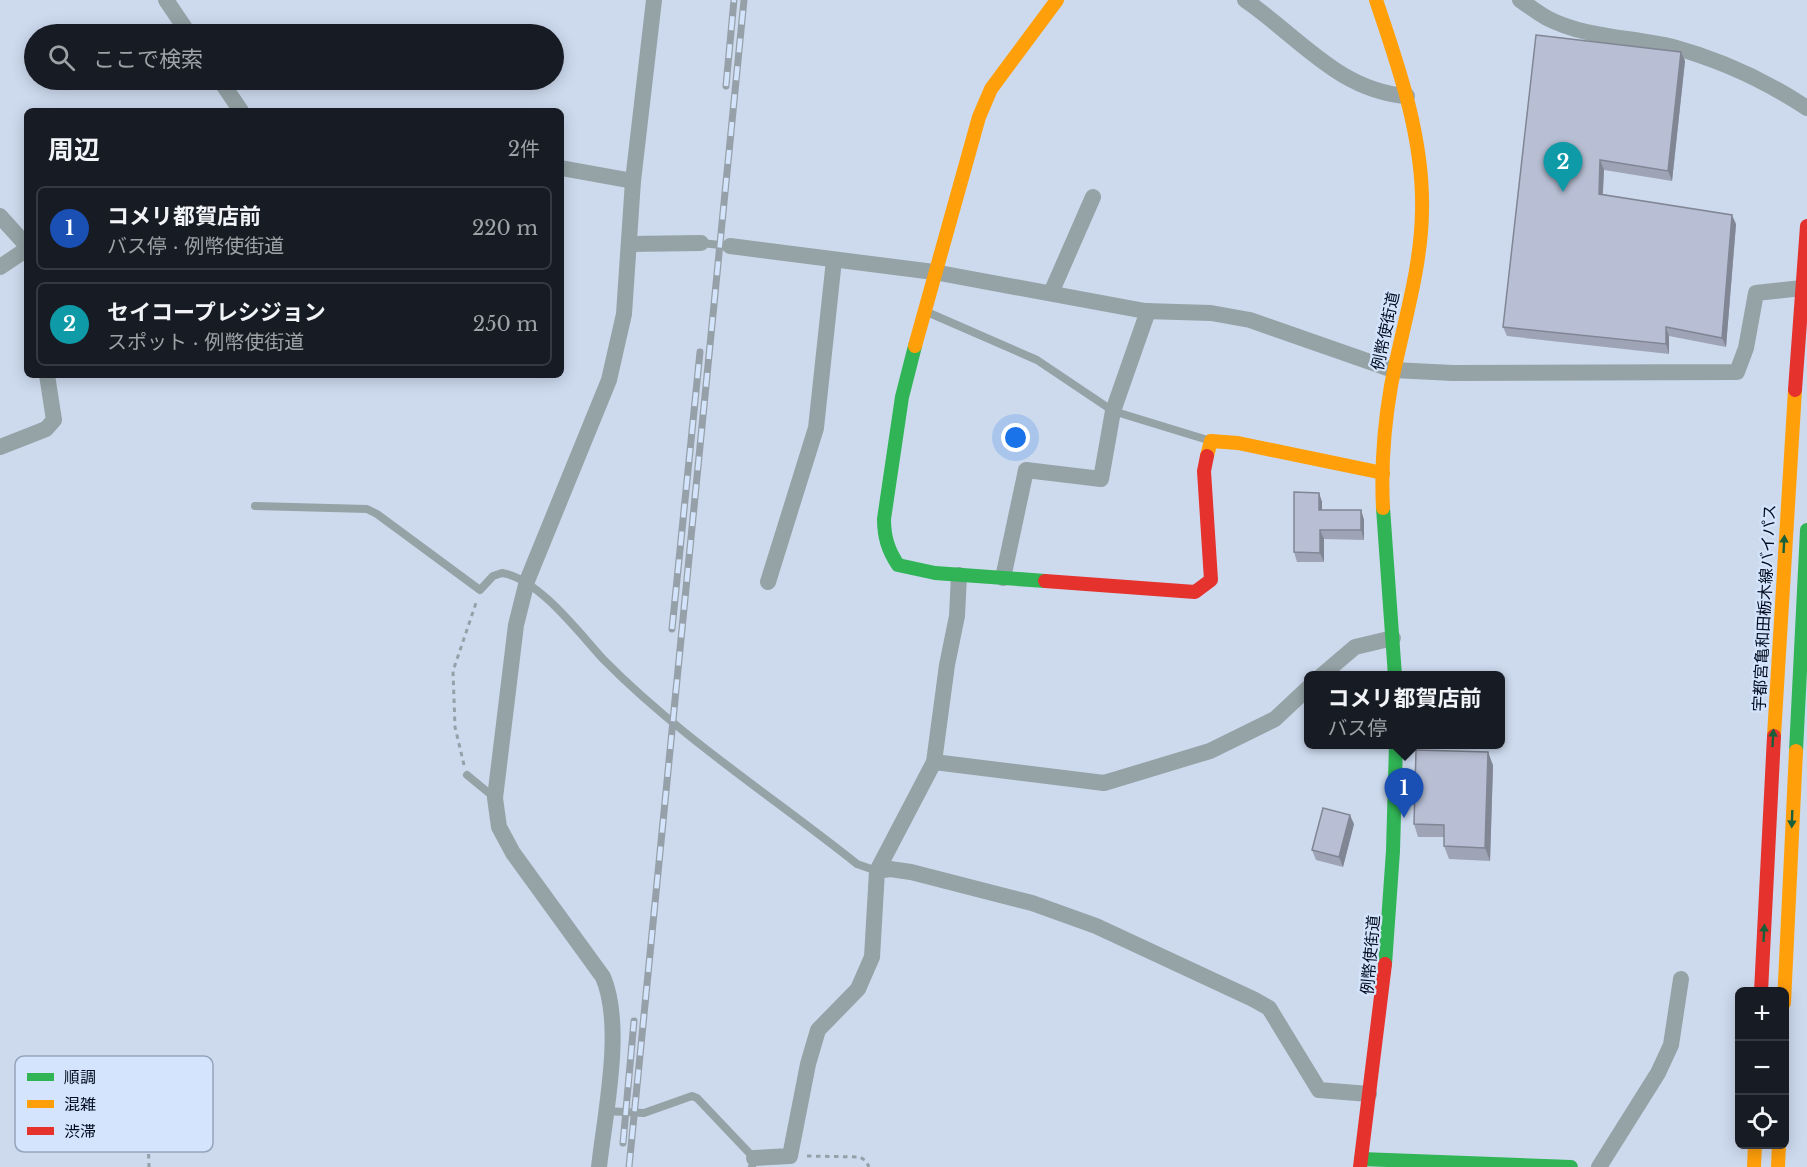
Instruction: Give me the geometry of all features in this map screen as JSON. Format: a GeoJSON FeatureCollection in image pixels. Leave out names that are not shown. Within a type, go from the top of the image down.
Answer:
{"type":"FeatureCollection","features":[{"type":"Feature","properties":{"kind":"main road"},"geometry":{"type":"LineString","coordinates":[[1057,0],[987,98],[966,158],[902,397],[888,480],[883,535],[898,565],[959,575],[1195,592],[1211,580],[1204,471],[1211,441],[1238,443],[1383,473]]}},
{"type":"Feature","properties":{"kind":"main road","name":"例幣使街道"},"geometry":{"type":"LineString","coordinates":[[1376,0],[1407,96],[1421,174],[1422,220],[1414,276],[1393,370],[1384,438],[1383,473],[1395,671]]}},
{"type":"Feature","properties":{"kind":"main road","name":"宇都宮亀和田栃木線バイパス"},"geometry":{"type":"LineString","coordinates":[[1761,987],[1775,695],[1807,226]]}},
{"type":"Feature","properties":{"kind":"main road"},"geometry":{"type":"LineString","coordinates":[[1786,987],[1807,530]]}},
{"type":"Feature","properties":{"kind":"main road","name":"例幣使街道"},"geometry":{"type":"LineString","coordinates":[[1360,1163],[1381,1012],[1392,893],[1396,823],[1396,749]]}},
{"type":"Feature","properties":{"kind":"main road"},"geometry":{"type":"LineString","coordinates":[[1754,1167],[1755,1149]]}},
{"type":"Feature","properties":{"kind":"main road"},"geometry":{"type":"LineString","coordinates":[[1778,1167],[1779,1149]]}},
{"type":"Feature","properties":{"kind":"main road"},"geometry":{"type":"LineString","coordinates":[[1360,1163],[1571,1167]]}},
{"type":"Feature","properties":{"kind":"street"},"geometry":{"type":"LineString","coordinates":[[166,0],[182,24]]}},
{"type":"Feature","properties":{"kind":"street"},"geometry":{"type":"LineString","coordinates":[[599,1167],[613,1027],[609,992],[603,977],[513,853],[500,827],[495,798],[515,635],[527,581],[609,380],[624,314],[633,180],[654,0]]}},
{"type":"Feature","properties":{"kind":"street"},"geometry":{"type":"LineString","coordinates":[[1245,0],[1337,72],[1367,89],[1407,96]]}},
{"type":"Feature","properties":{"kind":"street"},"geometry":{"type":"LineString","coordinates":[[1522,1],[1548,18],[1575,28],[1671,47],[1713,59],[1786,94],[1807,108]]}},
{"type":"Feature","properties":{"kind":"street"},"geometry":{"type":"LineString","coordinates":[[227,90],[239,108]]}},
{"type":"Feature","properties":{"kind":"street"},"geometry":{"type":"LineString","coordinates":[[564,168],[633,180]]}},
{"type":"Feature","properties":{"kind":"street"},"geometry":{"type":"LineString","coordinates":[[1052,294],[1093,197]]}},
{"type":"Feature","properties":{"kind":"street"},"geometry":{"type":"LineString","coordinates":[[0,216],[24,244]]}},
{"type":"Feature","properties":{"kind":"street"},"geometry":{"type":"LineString","coordinates":[[629,244],[701,243]]}},
{"type":"Feature","properties":{"kind":"street"},"geometry":{"type":"LineString","coordinates":[[730,246],[934,272],[1148,310],[1211,313],[1250,320],[1393,370],[1465,374],[1737,372],[1746,348],[1756,293],[1802,288]]}},
{"type":"Feature","properties":{"kind":"street"},"geometry":{"type":"LineString","coordinates":[[0,267],[24,249]]}},
{"type":"Feature","properties":{"kind":"street"},"geometry":{"type":"LineString","coordinates":[[768,582],[816,428],[834,260]]}},
{"type":"Feature","properties":{"kind":"street"},"geometry":{"type":"LineString","coordinates":[[1003,578],[1026,470],[1101,478],[1113,411],[1148,310]]}},
{"type":"Feature","properties":{"kind":"street"},"geometry":{"type":"LineString","coordinates":[[0,447],[46,429],[54,420],[47,378]]}},
{"type":"Feature","properties":{"kind":"street"},"geometry":{"type":"LineString","coordinates":[[753,1163],[790,1156],[808,1064],[818,1030],[858,989],[870,964],[877,872],[934,762],[947,665],[957,616],[959,575]]}},
{"type":"Feature","properties":{"kind":"street"},"geometry":{"type":"LineString","coordinates":[[1326,671],[1355,647],[1393,638]]}},
{"type":"Feature","properties":{"kind":"street"},"geometry":{"type":"LineString","coordinates":[[934,762],[1104,783],[1210,751],[1275,719],[1304,692]]}},
{"type":"Feature","properties":{"kind":"street"},"geometry":{"type":"LineString","coordinates":[[877,872],[890,869],[911,872],[1032,903],[1107,931],[1269,1008],[1319,1090],[1370,1094]]}},
{"type":"Feature","properties":{"kind":"street"},"geometry":{"type":"LineString","coordinates":[[1599,1167],[1659,1073],[1671,1045],[1682,979]]}},
{"type":"Feature","properties":{"kind":"lane"},"geometry":{"type":"LineString","coordinates":[[701,243],[730,246]]}},
{"type":"Feature","properties":{"kind":"lane"},"geometry":{"type":"LineString","coordinates":[[924,310],[1037,360],[1113,411],[1211,441]]}},
{"type":"Feature","properties":{"kind":"lane"},"geometry":{"type":"LineString","coordinates":[[255,506],[367,509],[377,513],[480,590],[493,576],[502,573],[527,581],[618,674],[664,715],[857,864],[877,872]]}},
{"type":"Feature","properties":{"kind":"lane"},"geometry":{"type":"LineString","coordinates":[[467,775],[495,798]]}},
{"type":"Feature","properties":{"kind":"lane"},"geometry":{"type":"LineString","coordinates":[[605,1112],[644,1113],[692,1095],[753,1163]]}},
{"type":"Feature","properties":{"kind":"path"},"geometry":{"type":"LineString","coordinates":[[467,775],[455,727],[453,671],[480,590]]}},
{"type":"Feature","properties":{"kind":"path"},"geometry":{"type":"LineString","coordinates":[[149,1152],[149,1167]]}},
{"type":"Feature","properties":{"kind":"path"},"geometry":{"type":"LineString","coordinates":[[790,1156],[860,1157],[869,1167]]}},
{"type":"Feature","properties":{"kind":"building"},"geometry":{"type":"Polygon","coordinates":[[[1536,35],[1681,52],[1668,171],[1600,160],[1599,194],[1732,215],[1722,338],[1666,327],[1666,344],[1503,327],[1536,35]]]}},
{"type":"Feature","properties":{"kind":"building"},"geometry":{"type":"Polygon","coordinates":[[[1294,492],[1319,493],[1319,510],[1361,510],[1361,530],[1320,530],[1320,553],[1294,552],[1294,492]]]}},
{"type":"Feature","properties":{"kind":"building"},"geometry":{"type":"Polygon","coordinates":[[[1416,750],[1488,752],[1485,848],[1444,846],[1444,825],[1414,824],[1416,750]]]}},
{"type":"Feature","properties":{"kind":"building"},"geometry":{"type":"Polygon","coordinates":[[[1323,808],[1350,815],[1339,857],[1312,850],[1323,808]]]}},
{"type":"Feature","properties":{"kind":"railway"},"geometry":{"type":"LineString","coordinates":[[726,86],[734,0]]}},
{"type":"Feature","properties":{"kind":"railway"},"geometry":{"type":"LineString","coordinates":[[629,1167],[744,0]]}},
{"type":"Feature","properties":{"kind":"railway"},"geometry":{"type":"LineString","coordinates":[[672,629],[700,352]]}},
{"type":"Feature","properties":{"kind":"railway"},"geometry":{"type":"LineString","coordinates":[[623,1143],[634,1021]]}},
{"type":"Feature","properties":{"kind":"traffic: fast"},"geometry":{"type":"LineString","coordinates":[[915,346],[902,397],[884,519],[889,549],[898,565],[935,573],[1045,581]]}},
{"type":"Feature","properties":{"kind":"traffic: fast"},"geometry":{"type":"LineString","coordinates":[[1383,508],[1395,671]]}},
{"type":"Feature","properties":{"kind":"traffic: fast"},"geometry":{"type":"LineString","coordinates":[[1796,751],[1807,530]]}},
{"type":"Feature","properties":{"kind":"traffic: fast"},"geometry":{"type":"LineString","coordinates":[[1385,964],[1393,851],[1396,749]]}},
{"type":"Feature","properties":{"kind":"traffic: fast"},"geometry":{"type":"LineString","coordinates":[[1361,1159],[1571,1167]]}},
{"type":"Feature","properties":{"kind":"traffic: slow"},"geometry":{"type":"LineString","coordinates":[[915,346],[979,117],[991,89],[1057,0]]}},
{"type":"Feature","properties":{"kind":"traffic: slow"},"geometry":{"type":"LineString","coordinates":[[1376,0],[1408,104],[1422,185],[1421,234],[1415,278],[1391,386],[1387,416],[1383,462],[1383,508]]}},
{"type":"Feature","properties":{"kind":"traffic: slow"},"geometry":{"type":"LineString","coordinates":[[1774,736],[1795,390]]}},
{"type":"Feature","properties":{"kind":"traffic: slow"},"geometry":{"type":"LineString","coordinates":[[1207,456],[1211,441],[1238,443],[1383,473]]}},
{"type":"Feature","properties":{"kind":"traffic: slow"},"geometry":{"type":"LineString","coordinates":[[1785,987],[1796,751]]}},
{"type":"Feature","properties":{"kind":"traffic: slow"},"geometry":{"type":"LineString","coordinates":[[1754,1167],[1755,1149]]}},
{"type":"Feature","properties":{"kind":"traffic: slow"},"geometry":{"type":"LineString","coordinates":[[1778,1167],[1779,1149]]}},
{"type":"Feature","properties":{"kind":"traffic: jam"},"geometry":{"type":"LineString","coordinates":[[1795,390],[1807,226]]}},
{"type":"Feature","properties":{"kind":"traffic: jam"},"geometry":{"type":"LineString","coordinates":[[1045,581],[1195,592],[1211,580],[1204,471],[1207,456]]}},
{"type":"Feature","properties":{"kind":"traffic: jam"},"geometry":{"type":"LineString","coordinates":[[1761,987],[1774,736]]}},
{"type":"Feature","properties":{"kind":"traffic: jam"},"geometry":{"type":"LineString","coordinates":[[1360,1167],[1385,964]]}},
{"type":"Feature","properties":{"kind":"place","name":"セイコープレシジョン"},"geometry":{"type":"Point","coordinates":[1563,192]}},
{"type":"Feature","properties":{"kind":"place","name":"コメリ都賀店前"},"geometry":{"type":"Point","coordinates":[1404,818]}}]}
